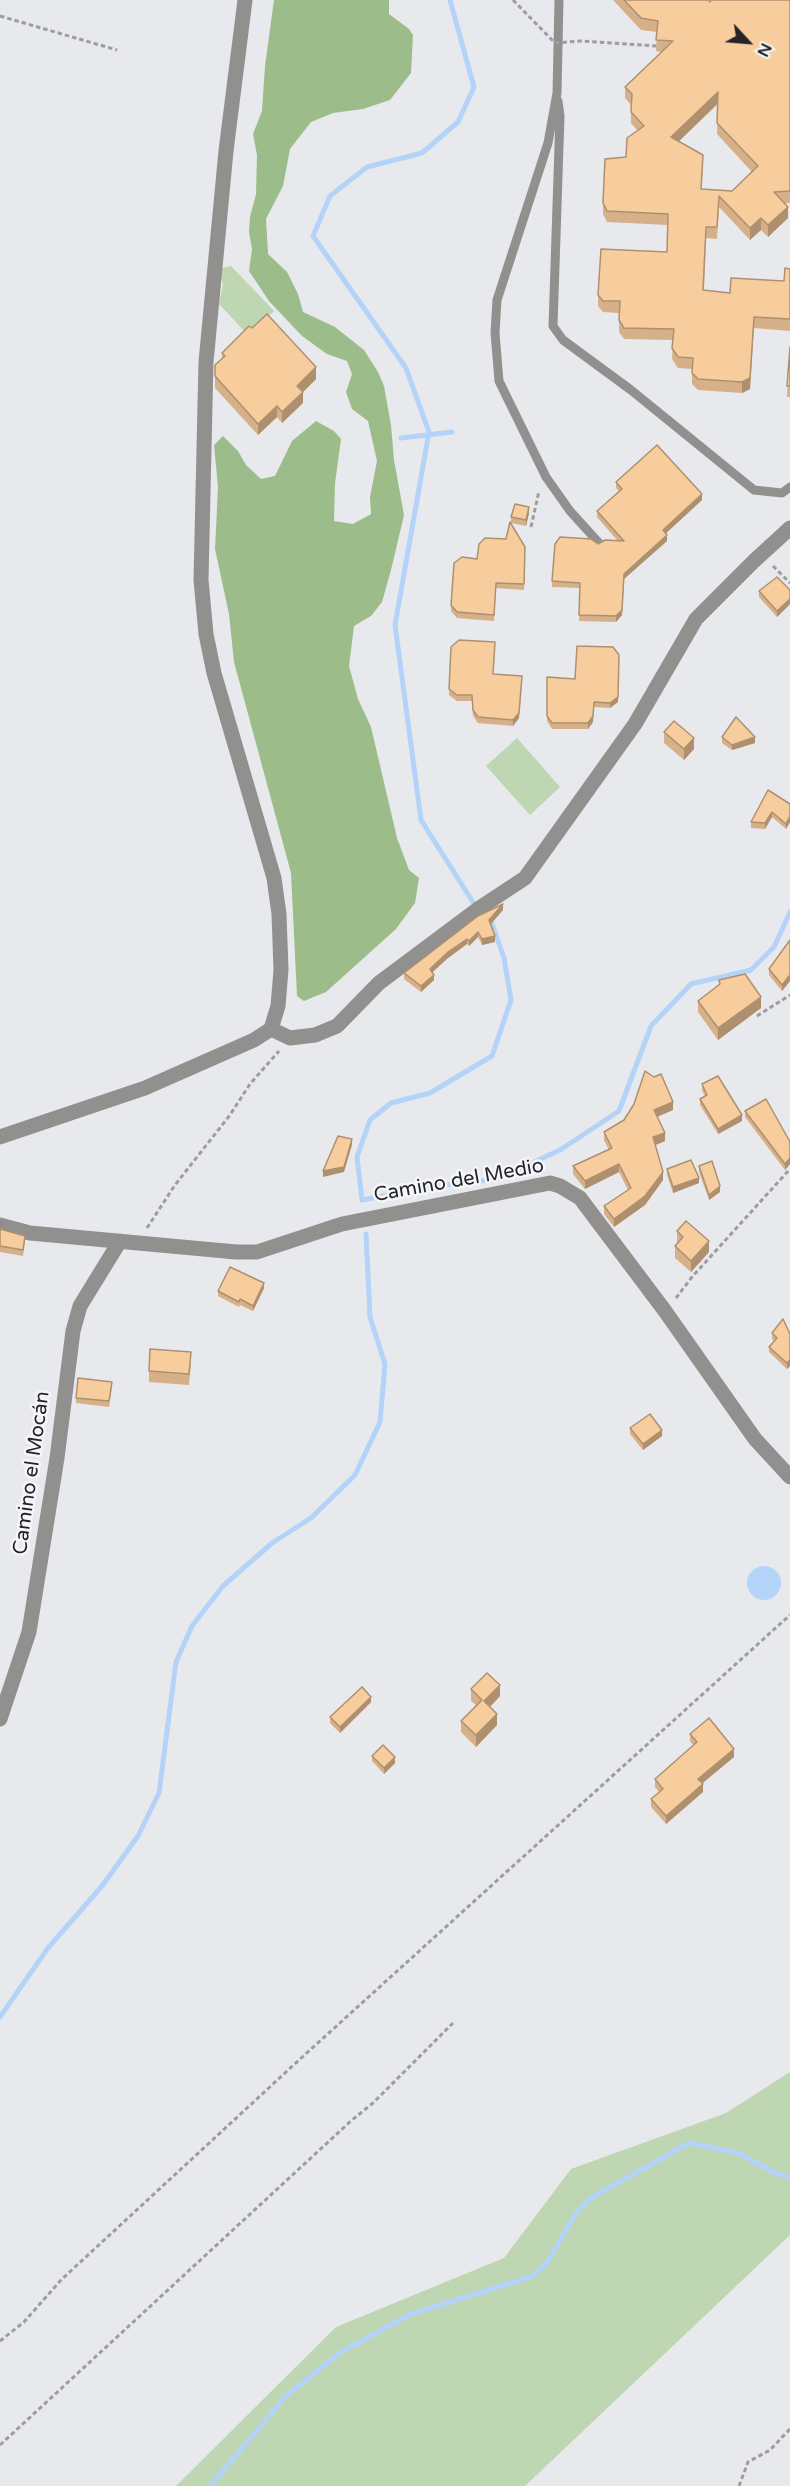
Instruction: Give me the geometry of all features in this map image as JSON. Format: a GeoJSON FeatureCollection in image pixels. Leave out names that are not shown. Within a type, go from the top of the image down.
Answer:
{"type":"FeatureCollection","features":[{"type":"Feature","properties":{"kind":"street"},"geometry":{"type":"LineString","coordinates":[[0,1137],[146,1088],[254,1040],[271,1029],[278,1006],[281,970],[279,915],[274,878],[214,673],[206,634],[201,580],[206,362],[226,151],[245,0]]}},
{"type":"Feature","properties":{"kind":"street"},"geometry":{"type":"LineString","coordinates":[[271,1029],[290,1038],[315,1035],[337,1026],[379,983],[478,909],[525,878],[635,724],[696,619],[790,528]]}},
{"type":"Feature","properties":{"kind":"street","name":"Camino del Medio"},"geometry":{"type":"LineString","coordinates":[[0,1225],[30,1233],[257,1252],[342,1224],[550,1183],[569,1190],[580,1198],[665,1311],[755,1439],[790,1477]]}},
{"type":"Feature","properties":{"kind":"street","name":"Camino el Mocán"},"geometry":{"type":"LineString","coordinates":[[0,1719],[29,1632],[57,1458],[73,1331],[80,1306],[120,1241]]}},
{"type":"Feature","properties":{"kind":"lane"},"geometry":{"type":"LineString","coordinates":[[559,0],[557,93],[560,116],[553,326],[563,340],[631,390],[754,489],[782,493],[790,487]]}},
{"type":"Feature","properties":{"kind":"lane"},"geometry":{"type":"LineString","coordinates":[[557,93],[548,143],[497,300],[495,333],[499,381],[546,477],[570,511],[599,543]]}},
{"type":"Feature","properties":{"kind":"path"},"geometry":{"type":"LineString","coordinates":[[513,0],[555,43],[581,41],[657,46]]}},
{"type":"Feature","properties":{"kind":"path"},"geometry":{"type":"LineString","coordinates":[[0,16],[117,50]]}},
{"type":"Feature","properties":{"kind":"path"},"geometry":{"type":"LineString","coordinates":[[531,527],[541,482],[546,477]]}},
{"type":"Feature","properties":{"kind":"path"},"geometry":{"type":"LineString","coordinates":[[762,554],[790,584]]}},
{"type":"Feature","properties":{"kind":"path"},"geometry":{"type":"LineString","coordinates":[[757,1016],[790,995]]}},
{"type":"Feature","properties":{"kind":"path"},"geometry":{"type":"LineString","coordinates":[[138,1243],[175,1185],[230,1114],[250,1084],[290,1038]]}},
{"type":"Feature","properties":{"kind":"path"},"geometry":{"type":"LineString","coordinates":[[665,1311],[692,1277],[790,1169]]}},
{"type":"Feature","properties":{"kind":"path"},"geometry":{"type":"LineString","coordinates":[[0,2341],[24,2322],[57,2283],[290,2068],[790,1615]]}},
{"type":"Feature","properties":{"kind":"path"},"geometry":{"type":"LineString","coordinates":[[0,2445],[373,2103],[453,2023]]}},
{"type":"Feature","properties":{"kind":"path"},"geometry":{"type":"LineString","coordinates":[[739,2486],[748,2462],[770,2450],[790,2429]]}},
{"type":"Feature","properties":{"kind":"green space"},"geometry":{"type":"Polygon","coordinates":[[[274,0],[389,0],[389,14],[409,29],[413,35],[411,73],[390,100],[363,109],[333,113],[311,122],[290,149],[283,186],[266,219],[268,254],[287,272],[298,294],[303,312],[335,327],[364,350],[378,372],[384,386],[404,515],[382,602],[371,616],[354,626],[349,666],[358,699],[371,727],[397,838],[409,870],[419,878],[415,903],[396,929],[326,992],[304,1001],[297,996],[291,873],[234,662],[229,614],[215,549],[218,487],[214,445],[223,436],[238,451],[246,465],[261,479],[275,476],[292,441],[316,421],[334,431],[341,439],[335,483],[334,521],[353,524],[371,514],[370,497],[377,461],[368,421],[352,409],[346,392],[352,374],[347,361],[327,354],[302,336],[269,301],[249,271],[252,249],[249,232],[250,217],[256,194],[257,155],[253,134],[262,111],[265,66],[274,0]]]}},
{"type":"Feature","properties":{"kind":"green space"},"geometry":{"type":"Polygon","coordinates":[[[231,266],[274,311],[249,336],[219,304],[223,284],[220,275],[222,268],[231,266]]]}},
{"type":"Feature","properties":{"kind":"green space"},"geometry":{"type":"Polygon","coordinates":[[[517,738],[560,787],[530,815],[486,766],[517,738]]]}},
{"type":"Feature","properties":{"kind":"green space"},"geometry":{"type":"Polygon","coordinates":[[[790,2072],[790,2235],[525,2486],[176,2486],[336,2327],[504,2258],[571,2169],[726,2113],[790,2072]]]}},
{"type":"Feature","properties":{"kind":"water"},"geometry":{"type":"Polygon","coordinates":[[[764,1566],[776,1571],[781,1583],[776,1595],[764,1600],[752,1595],[747,1583],[752,1571],[764,1566]]]}},
{"type":"Feature","properties":{"kind":"building"},"geometry":{"type":"Polygon","coordinates":[[[624,0],[708,0],[710,2],[711,0],[790,0],[790,191],[774,192],[788,207],[768,225],[761,218],[750,228],[719,196],[717,227],[706,227],[703,290],[730,293],[731,278],[784,281],[785,268],[790,269],[790,319],[754,317],[750,378],[742,382],[698,379],[692,373],[693,358],[678,357],[672,348],[674,329],[624,328],[619,320],[620,301],[603,301],[598,295],[601,249],[667,252],[668,214],[607,211],[603,203],[605,159],[626,157],[627,138],[644,126],[631,112],[632,94],[625,87],[673,41],[656,40],[658,21],[641,18],[624,0]],[[718,92],[671,137],[703,155],[701,189],[732,191],[758,166],[717,123],[718,92]]]}},
{"type":"Feature","properties":{"kind":"building"},"geometry":{"type":"Polygon","coordinates":[[[267,314],[316,367],[297,386],[303,392],[282,412],[277,406],[258,424],[215,376],[215,365],[225,356],[222,353],[249,326],[252,328],[267,314]]]}},
{"type":"Feature","properties":{"kind":"building"},"geometry":{"type":"Polygon","coordinates":[[[790,347],[790,386],[787,386],[790,347]]]}},
{"type":"Feature","properties":{"kind":"building"},"geometry":{"type":"Polygon","coordinates":[[[657,445],[702,494],[663,530],[667,535],[624,574],[622,610],[616,616],[579,615],[580,583],[552,581],[555,544],[560,537],[591,539],[598,544],[605,540],[624,541],[597,511],[622,489],[616,482],[657,445]]]}},
{"type":"Feature","properties":{"kind":"building"},"geometry":{"type":"Polygon","coordinates":[[[515,504],[529,507],[526,520],[511,517],[515,504]]]}},
{"type":"Feature","properties":{"kind":"building"},"geometry":{"type":"Polygon","coordinates":[[[510,522],[525,547],[524,584],[496,583],[494,615],[457,612],[451,605],[454,563],[462,557],[477,559],[479,544],[485,538],[506,539],[510,522]]]}},
{"type":"Feature","properties":{"kind":"building"},"geometry":{"type":"Polygon","coordinates":[[[777,577],[790,590],[790,599],[777,611],[759,591],[777,577]]]}},
{"type":"Feature","properties":{"kind":"building"},"geometry":{"type":"Polygon","coordinates":[[[459,640],[495,642],[493,674],[522,676],[519,713],[513,720],[478,717],[473,710],[472,695],[457,695],[449,689],[451,647],[459,640]]]}},
{"type":"Feature","properties":{"kind":"building"},"geometry":{"type":"Polygon","coordinates":[[[577,646],[613,647],[619,655],[618,697],[610,703],[594,702],[593,716],[588,723],[552,723],[547,716],[547,677],[575,679],[577,646]]]}},
{"type":"Feature","properties":{"kind":"building"},"geometry":{"type":"Polygon","coordinates":[[[736,717],[755,737],[732,745],[722,737],[736,717]]]}},
{"type":"Feature","properties":{"kind":"building"},"geometry":{"type":"Polygon","coordinates":[[[674,721],[694,738],[684,749],[664,732],[674,721]]]}},
{"type":"Feature","properties":{"kind":"building"},"geometry":{"type":"Polygon","coordinates":[[[768,790],[790,804],[790,816],[786,824],[772,812],[765,823],[751,822],[768,790]]]}},
{"type":"Feature","properties":{"kind":"building"},"geometry":{"type":"Polygon","coordinates":[[[503,904],[489,920],[495,936],[482,939],[478,932],[469,941],[467,939],[448,952],[430,969],[434,975],[421,986],[404,973],[478,916],[503,904]]]}},
{"type":"Feature","properties":{"kind":"building"},"geometry":{"type":"Polygon","coordinates":[[[790,940],[790,975],[782,985],[769,969],[790,940]]]}},
{"type":"Feature","properties":{"kind":"building"},"geometry":{"type":"Polygon","coordinates":[[[745,974],[761,997],[718,1028],[698,1001],[720,984],[719,980],[745,974]]]}},
{"type":"Feature","properties":{"kind":"building"},"geometry":{"type":"Polygon","coordinates":[[[645,1071],[654,1077],[661,1074],[673,1102],[654,1110],[665,1133],[653,1137],[663,1172],[645,1196],[614,1219],[604,1206],[631,1188],[619,1164],[585,1181],[573,1166],[612,1148],[604,1132],[624,1120],[634,1104],[645,1071]]]}},
{"type":"Feature","properties":{"kind":"building"},"geometry":{"type":"Polygon","coordinates":[[[718,1076],[742,1115],[718,1129],[700,1099],[707,1095],[702,1084],[718,1076]]]}},
{"type":"Feature","properties":{"kind":"building"},"geometry":{"type":"Polygon","coordinates":[[[766,1099],[790,1142],[790,1158],[785,1164],[745,1111],[766,1099]]]}},
{"type":"Feature","properties":{"kind":"building"},"geometry":{"type":"Polygon","coordinates":[[[338,1136],[352,1139],[344,1167],[323,1171],[338,1136]]]}},
{"type":"Feature","properties":{"kind":"building"},"geometry":{"type":"Polygon","coordinates":[[[691,1160],[699,1178],[673,1187],[667,1169],[691,1160]]]}},
{"type":"Feature","properties":{"kind":"building"},"geometry":{"type":"Polygon","coordinates":[[[712,1161],[720,1186],[709,1195],[699,1166],[712,1161]]]}},
{"type":"Feature","properties":{"kind":"building"},"geometry":{"type":"Polygon","coordinates":[[[686,1221],[709,1241],[691,1261],[675,1246],[683,1237],[677,1231],[686,1221]]]}},
{"type":"Feature","properties":{"kind":"building"},"geometry":{"type":"Polygon","coordinates":[[[0,1229],[25,1236],[23,1250],[0,1246],[0,1229]]]}},
{"type":"Feature","properties":{"kind":"building"},"geometry":{"type":"Polygon","coordinates":[[[230,1267],[264,1283],[253,1306],[240,1299],[239,1302],[218,1291],[230,1267]]]}},
{"type":"Feature","properties":{"kind":"building"},"geometry":{"type":"Polygon","coordinates":[[[783,1319],[790,1334],[790,1360],[787,1363],[769,1347],[777,1338],[772,1333],[783,1319]]]}},
{"type":"Feature","properties":{"kind":"building"},"geometry":{"type":"Polygon","coordinates":[[[150,1349],[191,1352],[189,1374],[149,1371],[150,1349]]]}},
{"type":"Feature","properties":{"kind":"building"},"geometry":{"type":"Polygon","coordinates":[[[78,1378],[112,1382],[109,1401],[76,1398],[78,1378]]]}},
{"type":"Feature","properties":{"kind":"building"},"geometry":{"type":"Polygon","coordinates":[[[650,1414],[662,1430],[643,1444],[630,1428],[650,1414]]]}},
{"type":"Feature","properties":{"kind":"building"},"geometry":{"type":"Polygon","coordinates":[[[487,1673],[500,1685],[484,1701],[497,1714],[476,1735],[461,1721],[482,1700],[471,1689],[487,1673]]]}},
{"type":"Feature","properties":{"kind":"building"},"geometry":{"type":"Polygon","coordinates":[[[362,1687],[371,1697],[340,1727],[330,1717],[362,1687]]]}},
{"type":"Feature","properties":{"kind":"building"},"geometry":{"type":"Polygon","coordinates":[[[709,1718],[734,1749],[698,1779],[703,1784],[666,1816],[651,1799],[663,1789],[655,1779],[697,1742],[690,1734],[709,1718]]]}},
{"type":"Feature","properties":{"kind":"building"},"geometry":{"type":"Polygon","coordinates":[[[383,1745],[395,1757],[384,1768],[372,1756],[383,1745]]]}},
{"type":"Feature","properties":{"kind":"waterway"},"geometry":{"type":"LineString","coordinates":[[450,0],[474,87],[458,122],[422,153],[367,167],[330,196],[313,236],[406,368],[429,432],[395,625],[421,820],[476,907]]}},
{"type":"Feature","properties":{"kind":"waterway"},"geometry":{"type":"LineString","coordinates":[[401,438],[452,432]]}},
{"type":"Feature","properties":{"kind":"waterway"},"geometry":{"type":"LineString","coordinates":[[490,918],[504,958],[511,1000],[492,1056],[430,1093],[391,1103],[370,1120],[357,1157],[362,1200],[443,1185],[498,1179],[560,1150],[619,1111],[651,1026],[691,984],[751,970],[774,947],[790,912]]}},
{"type":"Feature","properties":{"kind":"waterway"},"geometry":{"type":"LineString","coordinates":[[0,2017],[48,1948],[102,1886],[138,1836],[159,1793],[176,1662],[192,1626],[223,1586],[272,1543],[311,1518],[355,1475],[380,1422],[385,1364],[370,1317],[366,1234]]}},
{"type":"Feature","properties":{"kind":"waterway"},"geometry":{"type":"LineString","coordinates":[[210,2486],[285,2397],[341,2352],[411,2314],[533,2276],[547,2263],[576,2213],[591,2198],[689,2143],[738,2153],[773,2172],[790,2177]]}}]}
